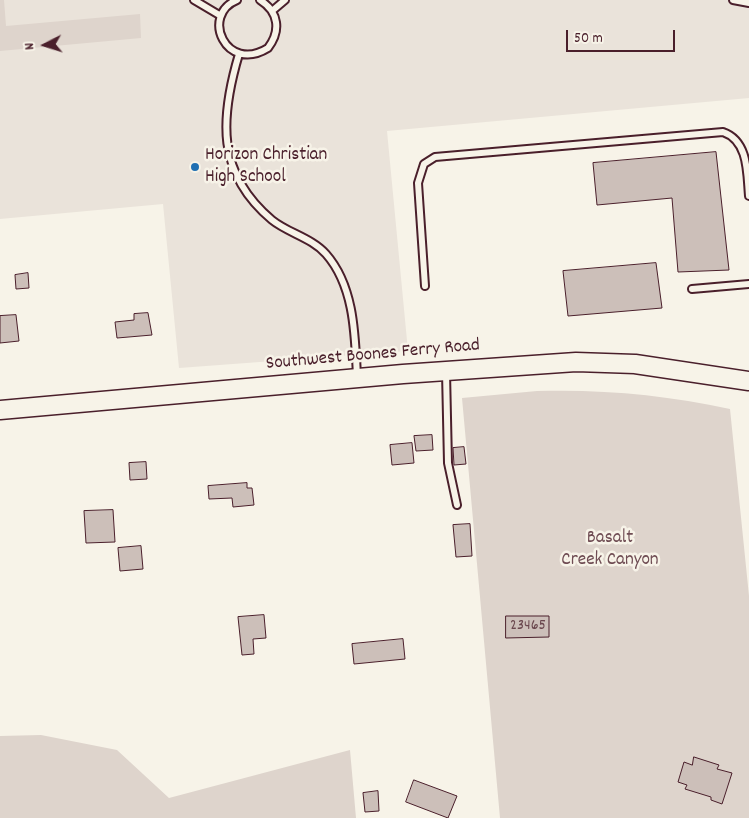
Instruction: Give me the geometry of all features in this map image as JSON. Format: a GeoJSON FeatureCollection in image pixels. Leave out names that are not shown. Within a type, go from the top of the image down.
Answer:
{"type":"FeatureCollection","features":[{"type":"Feature","properties":{"kind":"main road","name":"Southwest Boones Ferry Road"},"geometry":{"type":"LineString","coordinates":[[0,410],[523,364],[605,362],[749,381]]}},
{"type":"Feature","properties":{"kind":"lane"},"geometry":{"type":"LineString","coordinates":[[194,0],[221,16]]}},
{"type":"Feature","properties":{"kind":"lane"},"geometry":{"type":"LineString","coordinates":[[237,0],[226,8],[221,16],[220,34],[231,50],[239,54],[250,55],[268,48],[277,30],[276,20],[272,11],[260,0]]}},
{"type":"Feature","properties":{"kind":"lane"},"geometry":{"type":"LineString","coordinates":[[272,11],[285,0]]}},
{"type":"Feature","properties":{"kind":"lane"},"geometry":{"type":"LineString","coordinates":[[733,0],[749,3]]}},
{"type":"Feature","properties":{"kind":"lane"},"geometry":{"type":"LineString","coordinates":[[239,54],[226,105],[225,134],[230,162],[242,186],[256,204],[273,221],[311,242],[326,254],[342,279],[350,306],[357,378]]}},
{"type":"Feature","properties":{"kind":"lane"},"geometry":{"type":"LineString","coordinates":[[425,286],[418,183],[424,164],[435,157],[724,132],[736,140],[747,155],[749,196]]}},
{"type":"Feature","properties":{"kind":"lane"},"geometry":{"type":"LineString","coordinates":[[692,289],[749,284]]}},
{"type":"Feature","properties":{"kind":"lane"},"geometry":{"type":"LineString","coordinates":[[446,370],[448,463],[457,505]]}},
{"type":"Feature","properties":{"kind":"shaded area","name":"Horizon Christian High School"},"geometry":{"type":"Polygon","coordinates":[[[0,0],[749,0],[749,98],[387,131],[408,351],[179,368],[163,204],[0,219],[0,0]]]}},
{"type":"Feature","properties":{"kind":"green space"},"geometry":{"type":"Polygon","coordinates":[[[0,0],[4,0],[6,26],[140,14],[141,38],[0,51],[0,0]]]}},
{"type":"Feature","properties":{"kind":"green space","name":"Basalt Creek Canyon"},"geometry":{"type":"Polygon","coordinates":[[[537,391],[586,391],[634,394],[730,409],[749,596],[749,818],[500,818],[462,398],[537,391]]]}},
{"type":"Feature","properties":{"kind":"green space"},"geometry":{"type":"Polygon","coordinates":[[[41,735],[117,750],[169,798],[350,750],[356,818],[0,818],[0,736],[41,735]]]}},
{"type":"Feature","properties":{"kind":"building"},"geometry":{"type":"Polygon","coordinates":[[[716,152],[729,270],[678,272],[672,198],[597,205],[593,163],[716,152]]]}},
{"type":"Feature","properties":{"kind":"building"},"geometry":{"type":"Polygon","coordinates":[[[656,263],[662,308],[568,316],[563,271],[656,263]]]}},
{"type":"Feature","properties":{"kind":"building"},"geometry":{"type":"Polygon","coordinates":[[[28,273],[29,288],[16,289],[15,275],[28,273]]]}},
{"type":"Feature","properties":{"kind":"building"},"geometry":{"type":"Polygon","coordinates":[[[148,313],[152,335],[117,338],[115,322],[134,320],[134,314],[148,313]]]}},
{"type":"Feature","properties":{"kind":"building"},"geometry":{"type":"Polygon","coordinates":[[[16,315],[19,341],[0,343],[0,316],[16,315]]]}},
{"type":"Feature","properties":{"kind":"building"},"geometry":{"type":"Polygon","coordinates":[[[432,435],[433,450],[416,451],[414,436],[432,435]]]}},
{"type":"Feature","properties":{"kind":"building"},"geometry":{"type":"Polygon","coordinates":[[[412,443],[414,463],[392,465],[390,445],[412,443]]]}},
{"type":"Feature","properties":{"kind":"building"},"geometry":{"type":"Polygon","coordinates":[[[464,447],[466,464],[454,465],[453,448],[464,447]]]}},
{"type":"Feature","properties":{"kind":"building"},"geometry":{"type":"Polygon","coordinates":[[[146,462],[147,479],[130,480],[129,463],[146,462]]]}},
{"type":"Feature","properties":{"kind":"building"},"geometry":{"type":"Polygon","coordinates":[[[247,483],[247,488],[252,488],[254,505],[233,507],[232,498],[209,499],[208,486],[247,483]]]}},
{"type":"Feature","properties":{"kind":"building"},"geometry":{"type":"Polygon","coordinates":[[[113,510],[115,542],[86,543],[84,511],[113,510]]]}},
{"type":"Feature","properties":{"kind":"building"},"geometry":{"type":"Polygon","coordinates":[[[470,524],[472,556],[456,557],[453,525],[470,524]]]}},
{"type":"Feature","properties":{"kind":"building"},"geometry":{"type":"Polygon","coordinates":[[[141,546],[143,569],[120,571],[118,548],[141,546]]]}},
{"type":"Feature","properties":{"kind":"building"},"geometry":{"type":"Polygon","coordinates":[[[264,615],[266,638],[253,639],[254,654],[242,655],[238,617],[264,615]]]}},
{"type":"Feature","properties":{"kind":"building"},"geometry":{"type":"Polygon","coordinates":[[[506,616],[549,616],[549,637],[506,638],[506,616]]]}},
{"type":"Feature","properties":{"kind":"building"},"geometry":{"type":"Polygon","coordinates":[[[403,639],[405,659],[354,664],[352,644],[403,639]]]}},
{"type":"Feature","properties":{"kind":"building"},"geometry":{"type":"Polygon","coordinates":[[[694,757],[719,765],[717,769],[732,773],[722,804],[711,800],[711,797],[685,789],[687,785],[678,782],[684,762],[692,765],[694,757]]]}},
{"type":"Feature","properties":{"kind":"building"},"geometry":{"type":"Polygon","coordinates":[[[414,780],[457,796],[448,818],[406,802],[414,780]]]}},
{"type":"Feature","properties":{"kind":"building"},"geometry":{"type":"Polygon","coordinates":[[[378,791],[379,811],[365,812],[363,793],[378,791]]]}},
{"type":"Feature","properties":{"kind":"place","name":"Horizon Christian High School"},"geometry":{"type":"Point","coordinates":[195,167]}}]}
